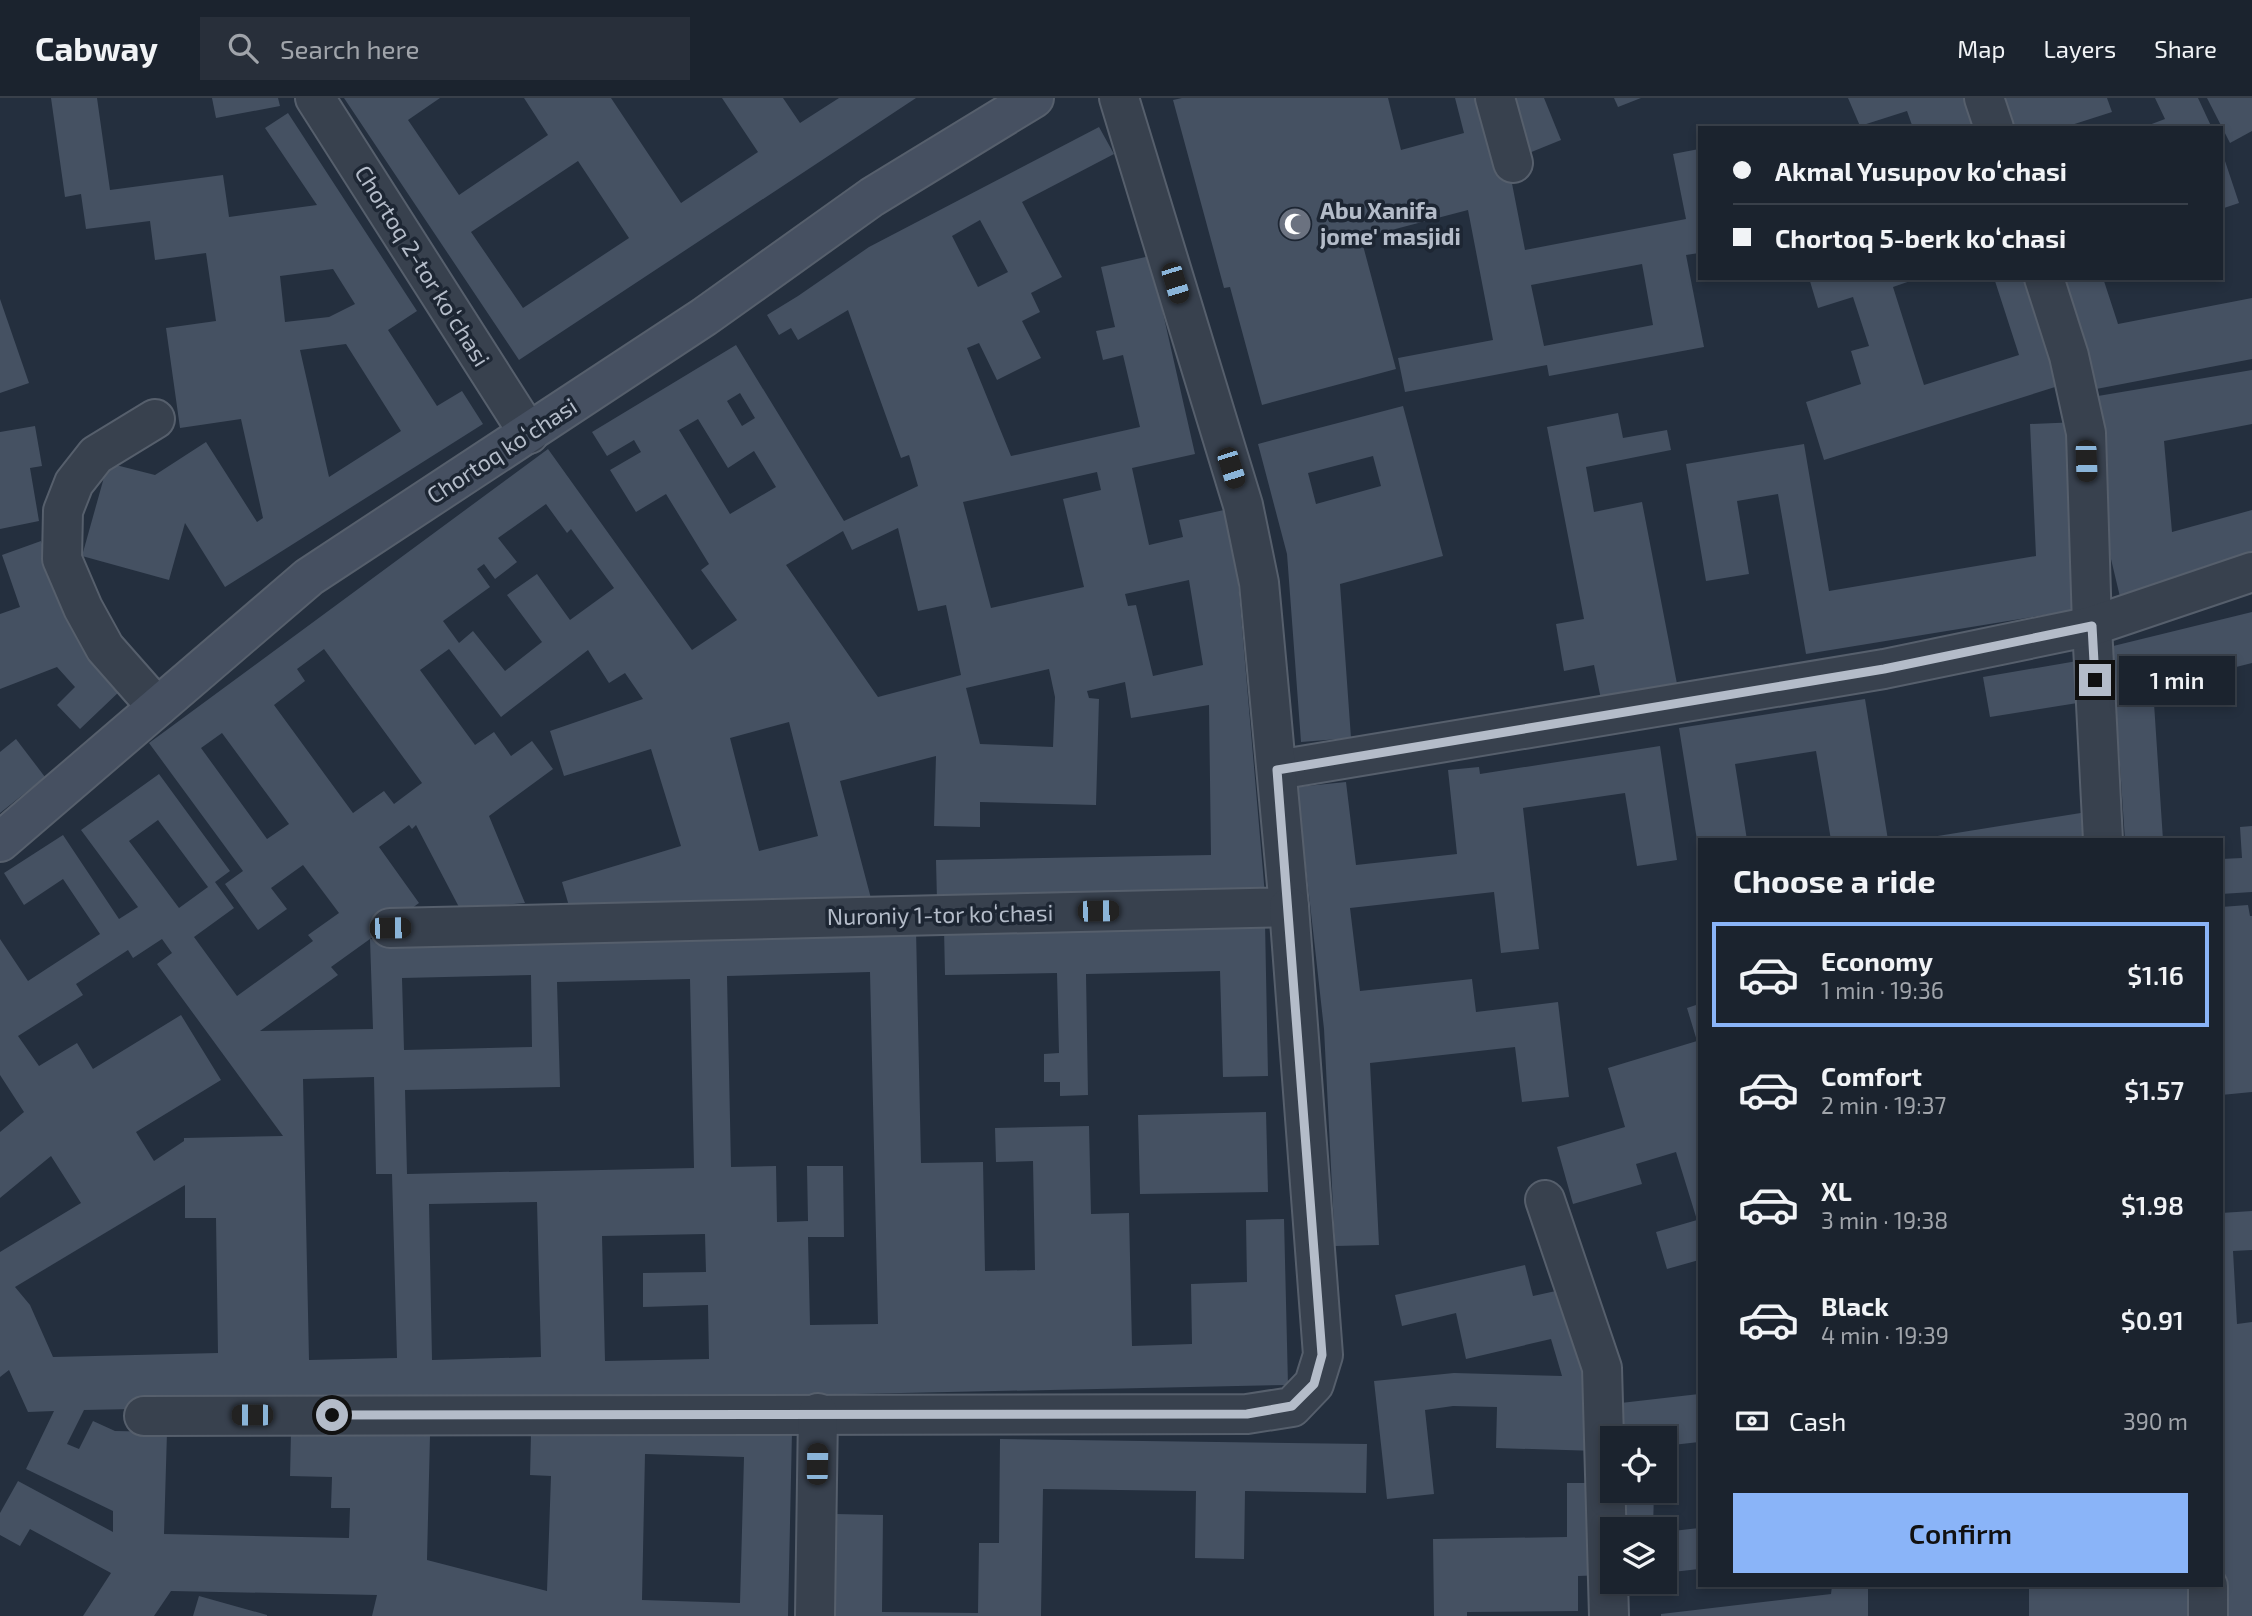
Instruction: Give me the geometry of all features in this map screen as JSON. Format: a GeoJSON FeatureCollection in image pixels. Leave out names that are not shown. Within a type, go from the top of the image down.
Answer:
{"type":"FeatureCollection","features":[{"type":"Feature","properties":{"kind":"main road","name":"Chortoq koʻchasi"},"geometry":{"type":"LineString","coordinates":[[0,842],[309,576],[704,317],[872,197],[1034,98]]}},
{"type":"Feature","properties":{"kind":"street","name":"Chortoq 2-tor koʻchasi"},"geometry":{"type":"LineString","coordinates":[[315,98],[529,434]]}},
{"type":"Feature","properties":{"kind":"street"},"geometry":{"type":"LineString","coordinates":[[144,1416],[1247,1414],[1292,1406],[1314,1384],[1322,1355],[1289,907],[1258,583],[1249,529],[1119,98]]}},
{"type":"Feature","properties":{"kind":"street"},"geometry":{"type":"LineString","coordinates":[[1495,98],[1513,163]]}},
{"type":"Feature","properties":{"kind":"street"},"geometry":{"type":"LineString","coordinates":[[1984,98],[1993,126]]}},
{"type":"Feature","properties":{"kind":"street"},"geometry":{"type":"LineString","coordinates":[[2045,280],[2069,356],[2085,433],[2103,838]]}},
{"type":"Feature","properties":{"kind":"street"},"geometry":{"type":"LineString","coordinates":[[155,419],[96,455],[74,483],[63,511],[62,559],[83,608],[105,648],[157,707]]}},
{"type":"Feature","properties":{"kind":"street"},"geometry":{"type":"LineString","coordinates":[[1277,770],[1884,669],[2092,626],[2252,572]]}},
{"type":"Feature","properties":{"kind":"street","name":"Nuroniy 1-tor koʻchasi"},"geometry":{"type":"LineString","coordinates":[[390,928],[1289,907]]}},
{"type":"Feature","properties":{"kind":"street"},"geometry":{"type":"LineString","coordinates":[[1545,1200],[1602,1368],[1608,1616]]}},
{"type":"Feature","properties":{"kind":"street"},"geometry":{"type":"LineString","coordinates":[[815,1616],[818,1413]]}},
{"type":"Feature","properties":{"kind":"street"},"geometry":{"type":"LineString","coordinates":[[2208,1587],[2208,1616]]}},
{"type":"Feature","properties":{"kind":"building"},"geometry":{"type":"Polygon","coordinates":[[[51,98],[97,98],[110,190],[223,175],[229,217],[317,205],[265,128],[288,113],[417,311],[388,330],[437,406],[462,391],[483,424],[225,587],[185,523],[169,580],[82,556],[108,463],[155,475],[206,442],[257,522],[263,518],[241,419],[180,428],[166,328],[216,321],[206,253],[155,260],[150,221],[86,229],[81,194],[65,197],[51,98]],[[333,269],[280,276],[285,322],[329,317],[355,304],[333,269]],[[346,344],[300,350],[329,477],[401,431],[346,344]]]}},
{"type":"Feature","properties":{"kind":"building"},"geometry":{"type":"Polygon","coordinates":[[[212,98],[278,98],[280,106],[216,118],[212,98]]]}},
{"type":"Feature","properties":{"kind":"building"},"geometry":{"type":"Polygon","coordinates":[[[344,98],[440,98],[408,120],[459,195],[548,135],[524,98],[611,98],[681,203],[758,152],[722,98],[783,98],[800,123],[839,98],[916,98],[519,360],[344,98]],[[578,161],[471,232],[523,308],[629,238],[578,161]]]}},
{"type":"Feature","properties":{"kind":"building"},"geometry":{"type":"Polygon","coordinates":[[[1388,98],[1401,150],[1464,133],[1455,98],[1491,98],[1507,158],[1525,250],[1686,219],[1673,154],[1698,149],[1698,253],[1686,255],[1704,347],[1549,376],[1547,365],[1405,392],[1398,358],[1493,340],[1468,210],[1361,238],[1396,369],[1262,405],[1230,287],[1224,288],[1173,100],[1388,98]],[[1642,264],[1531,285],[1544,346],[1653,325],[1642,264]]]}},
{"type":"Feature","properties":{"kind":"building"},"geometry":{"type":"Polygon","coordinates":[[[1505,98],[1544,98],[1561,140],[1529,153],[1505,98]]]}},
{"type":"Feature","properties":{"kind":"building"},"geometry":{"type":"Polygon","coordinates":[[[1614,98],[1641,98],[1618,107],[1614,98]]]}},
{"type":"Feature","properties":{"kind":"building"},"geometry":{"type":"Polygon","coordinates":[[[1848,98],[1980,98],[1989,126],[1912,126],[1907,111],[1860,126],[1848,98]]]}},
{"type":"Feature","properties":{"kind":"building"},"geometry":{"type":"Polygon","coordinates":[[[1999,98],[2107,98],[2112,112],[2068,126],[2008,126],[1999,98]]]}},
{"type":"Feature","properties":{"kind":"building"},"geometry":{"type":"Polygon","coordinates":[[[2155,98],[2198,98],[2211,126],[2146,126],[2165,119],[2155,98]]]}},
{"type":"Feature","properties":{"kind":"building"},"geometry":{"type":"Polygon","coordinates":[[[2207,98],[2252,98],[2252,131],[2230,143],[2207,98]]]}},
{"type":"Feature","properties":{"kind":"building"},"geometry":{"type":"Polygon","coordinates":[[[1099,127],[1114,154],[1022,202],[1062,277],[1031,293],[1040,312],[1022,321],[1041,358],[997,380],[979,343],[967,348],[1011,456],[1140,427],[1123,355],[1103,360],[1096,331],[1115,327],[1101,267],[1150,256],[1195,454],[1132,468],[1149,545],[1183,537],[1179,520],[1224,510],[1237,569],[1265,895],[937,901],[936,860],[1211,855],[1209,705],[1131,718],[1125,682],[1087,691],[1089,698],[1099,699],[1096,805],[980,802],[980,827],[934,826],[936,756],[840,781],[873,906],[569,906],[562,882],[681,846],[651,749],[564,776],[550,731],[643,699],[625,673],[609,683],[588,650],[501,717],[449,649],[420,670],[475,745],[494,732],[511,756],[532,741],[553,769],[489,816],[525,903],[460,909],[416,825],[412,829],[409,825],[379,847],[419,903],[370,939],[916,929],[921,1163],[983,1162],[985,1271],[1035,1270],[1033,1161],[996,1162],[995,1128],[1089,1126],[1091,1214],[1129,1213],[1132,1346],[1192,1344],[1191,1284],[1247,1282],[1246,1220],[1284,1219],[1288,1385],[84,1410],[67,1444],[79,1449],[93,1421],[115,1431],[167,1432],[164,1534],[349,1538],[350,1508],[331,1508],[332,1477],[290,1476],[291,1432],[430,1435],[427,1560],[547,1591],[551,1476],[530,1475],[531,1434],[605,1435],[605,1426],[792,1431],[788,1616],[372,1616],[377,1595],[171,1591],[154,1616],[83,1616],[111,1573],[30,1529],[20,1546],[0,1535],[0,1513],[18,1481],[113,1532],[113,1511],[26,1469],[54,1411],[28,1412],[9,1370],[0,1377],[0,1252],[81,1203],[51,1156],[0,1198],[0,1132],[24,1112],[0,1075],[0,939],[28,981],[100,934],[63,879],[24,905],[4,873],[63,835],[119,919],[138,907],[81,830],[159,774],[230,871],[215,882],[234,908],[194,937],[237,996],[313,941],[308,935],[339,913],[303,865],[271,888],[287,909],[258,930],[225,884],[243,871],[149,743],[548,449],[692,650],[737,620],[701,570],[709,564],[666,494],[636,512],[610,470],[641,452],[634,440],[607,456],[592,432],[736,345],[844,521],[918,486],[909,455],[901,458],[848,310],[798,340],[791,328],[779,335],[767,315],[869,247],[1099,127]],[[980,220],[952,236],[978,287],[1008,272],[980,220]],[[740,393],[727,401],[742,426],[755,418],[740,393]],[[698,419],[679,430],[730,514],[776,487],[754,451],[728,468],[698,419]],[[1097,472],[963,502],[991,608],[1084,587],[1063,499],[1101,490],[1097,472]],[[546,504],[498,538],[517,562],[495,579],[484,564],[477,569],[490,587],[443,621],[459,643],[473,631],[505,671],[542,642],[507,595],[537,574],[570,620],[614,588],[571,529],[567,533],[546,504]],[[898,528],[852,550],[843,531],[786,565],[878,697],[961,675],[946,605],[918,611],[898,528]],[[1189,580],[1125,594],[1128,606],[1136,605],[1153,676],[1203,665],[1189,580]],[[324,649],[297,669],[305,681],[274,705],[353,813],[384,791],[394,804],[422,783],[324,649]],[[1049,669],[966,688],[980,744],[1053,747],[1055,697],[1049,669]],[[789,722],[730,738],[759,851],[818,836],[789,722]],[[222,733],[201,748],[267,839],[289,824],[222,733]],[[158,820],[129,841],[179,908],[208,887],[158,820]],[[162,939],[133,958],[128,950],[76,984],[83,995],[18,1036],[39,1066],[77,1043],[93,1069],[181,1015],[221,1080],[136,1132],[154,1161],[184,1141],[184,1138],[283,1136],[157,964],[172,953],[162,939]],[[370,939],[331,967],[338,975],[260,1031],[373,1029],[370,939]],[[870,972],[727,976],[731,1167],[776,1166],[777,1222],[808,1221],[807,1166],[843,1166],[844,1237],[808,1237],[810,1325],[878,1324],[870,972]],[[531,975],[402,978],[404,1050],[532,1047],[531,975]],[[690,979],[557,982],[560,1087],[405,1090],[407,1174],[694,1168],[690,979]],[[374,1077],[303,1079],[309,1360],[397,1358],[392,1174],[376,1174],[374,1077]],[[185,1185],[15,1287],[30,1305],[53,1357],[218,1353],[216,1218],[185,1218],[185,1185]],[[537,1202],[429,1204],[432,1360],[541,1357],[537,1202]],[[705,1234],[602,1236],[605,1361],[709,1359],[708,1305],[643,1307],[643,1273],[706,1272],[705,1234]],[[645,1454],[642,1600],[740,1603],[744,1457],[645,1454]]]}},
{"type":"Feature","properties":{"kind":"building"},"geometry":{"type":"Polygon","coordinates":[[[2225,161],[2239,203],[2223,208],[2225,161]]]}},
{"type":"Feature","properties":{"kind":"building"},"geometry":{"type":"Polygon","coordinates":[[[1810,280],[1913,280],[1893,287],[1924,385],[2019,355],[1995,280],[2039,280],[2071,382],[1824,460],[1806,402],[1861,384],[1851,351],[1869,346],[1853,297],[1818,308],[1810,280]]]}},
{"type":"Feature","properties":{"kind":"building"},"geometry":{"type":"Polygon","coordinates":[[[2060,280],[2104,280],[2118,324],[2252,298],[2252,359],[2091,390],[2060,280]]]}},
{"type":"Feature","properties":{"kind":"building"},"geometry":{"type":"Polygon","coordinates":[[[0,299],[29,383],[0,393],[0,299]]]}},
{"type":"Feature","properties":{"kind":"building"},"geometry":{"type":"Polygon","coordinates":[[[2252,370],[2252,424],[2164,441],[2172,532],[2252,510],[2252,560],[2121,601],[2106,538],[2092,397],[2252,370]]]}},
{"type":"Feature","properties":{"kind":"building"},"geometry":{"type":"Polygon","coordinates":[[[1403,406],[1443,556],[1340,584],[1351,738],[1301,742],[1287,554],[1258,444],[1403,406]],[[1373,456],[1308,473],[1316,504],[1381,486],[1373,456]]]}},
{"type":"Feature","properties":{"kind":"building"},"geometry":{"type":"Polygon","coordinates":[[[1618,413],[1623,438],[1667,430],[1671,450],[1586,467],[1594,512],[1642,502],[1678,689],[1602,704],[1594,665],[1564,671],[1556,624],[1584,619],[1547,427],[1618,413]]]}},
{"type":"Feature","properties":{"kind":"building"},"geometry":{"type":"Polygon","coordinates":[[[2079,422],[2087,608],[1806,654],[1778,494],[1737,501],[1749,574],[1706,581],[1686,464],[1804,444],[1829,591],[2036,556],[2030,424],[2079,422]]]}},
{"type":"Feature","properties":{"kind":"building"},"geometry":{"type":"Polygon","coordinates":[[[35,426],[42,466],[30,468],[39,521],[0,529],[0,432],[35,426]]]}},
{"type":"Feature","properties":{"kind":"building"},"geometry":{"type":"Polygon","coordinates":[[[41,541],[72,628],[122,689],[80,729],[57,705],[75,687],[57,667],[0,689],[0,614],[20,607],[2,555],[41,541]]]}},
{"type":"Feature","properties":{"kind":"building"},"geometry":{"type":"Polygon","coordinates":[[[2252,612],[2252,663],[2153,688],[2163,838],[2125,838],[2119,750],[2112,750],[2105,648],[2252,612]]]}},
{"type":"Feature","properties":{"kind":"building"},"geometry":{"type":"Polygon","coordinates":[[[2083,660],[2090,701],[1990,717],[1983,677],[2083,660]]]}},
{"type":"Feature","properties":{"kind":"building"},"geometry":{"type":"Polygon","coordinates":[[[1865,699],[1888,838],[1831,838],[1816,751],[1735,764],[1747,838],[1697,840],[1679,728],[1865,699]]]}},
{"type":"Feature","properties":{"kind":"building"},"geometry":{"type":"Polygon","coordinates":[[[16,739],[45,777],[0,813],[0,752],[16,739]]]}},
{"type":"Feature","properties":{"kind":"building"},"geometry":{"type":"Polygon","coordinates":[[[1660,746],[1677,860],[1637,866],[1625,793],[1523,808],[1539,949],[1501,953],[1494,892],[1350,908],[1360,991],[1472,979],[1476,1012],[1558,1002],[1569,1097],[1522,1102],[1515,1047],[1370,1063],[1379,1245],[1335,1246],[1324,1029],[1297,787],[1346,782],[1356,865],[1457,854],[1448,770],[1479,767],[1480,774],[1660,746]]]}},
{"type":"Feature","properties":{"kind":"building"},"geometry":{"type":"Polygon","coordinates":[[[2087,812],[2092,838],[1925,838],[2087,812]]]}},
{"type":"Feature","properties":{"kind":"building"},"geometry":{"type":"Polygon","coordinates":[[[2252,826],[2252,892],[2223,894],[2223,859],[2242,858],[2240,827],[2252,826]]]}},
{"type":"Feature","properties":{"kind":"building"},"geometry":{"type":"Polygon","coordinates":[[[2248,905],[2252,916],[2252,1092],[2223,1095],[2225,1044],[2223,907],[2248,905]]]}},
{"type":"Feature","properties":{"kind":"building"},"geometry":{"type":"Polygon","coordinates":[[[1265,922],[1268,1076],[1223,1077],[1220,971],[1086,974],[1088,1095],[1060,1096],[1060,1082],[1044,1082],[1044,1054],[1059,1053],[1057,973],[945,975],[944,929],[1265,922]]]}},
{"type":"Feature","properties":{"kind":"building"},"geometry":{"type":"Polygon","coordinates":[[[1698,1004],[1698,1260],[1667,1269],[1656,1232],[1697,1220],[1676,1152],[1636,1164],[1642,1184],[1573,1204],[1557,1147],[1625,1127],[1608,1068],[1697,1041],[1687,1008],[1698,1004]]]}},
{"type":"Feature","properties":{"kind":"building"},"geometry":{"type":"Polygon","coordinates":[[[1266,1112],[1268,1192],[1140,1194],[1138,1115],[1266,1112]]]}},
{"type":"Feature","properties":{"kind":"building"},"geometry":{"type":"Polygon","coordinates":[[[2252,1211],[2252,1250],[2233,1251],[2237,1324],[2252,1322],[2252,1616],[2215,1616],[2221,1587],[2223,1587],[2223,1213],[2252,1211]]]}},
{"type":"Feature","properties":{"kind":"building"},"geometry":{"type":"Polygon","coordinates":[[[1525,1265],[1533,1296],[1574,1287],[1598,1451],[1496,1448],[1497,1407],[1453,1406],[1425,1410],[1434,1494],[1387,1499],[1374,1381],[1454,1373],[1562,1376],[1551,1339],[1466,1359],[1456,1313],[1402,1326],[1395,1295],[1525,1265]]]}},
{"type":"Feature","properties":{"kind":"building"},"geometry":{"type":"Polygon","coordinates":[[[1698,1394],[1698,1442],[1677,1445],[1677,1426],[1611,1426],[1612,1404],[1698,1394]]]}},
{"type":"Feature","properties":{"kind":"building"},"geometry":{"type":"Polygon","coordinates":[[[1000,1439],[1367,1444],[1366,1493],[1245,1491],[1244,1559],[1195,1558],[1196,1491],[1043,1489],[1041,1616],[834,1616],[835,1514],[883,1515],[882,1612],[978,1613],[979,1543],[999,1543],[1000,1439]]]}},
{"type":"Feature","properties":{"kind":"building"},"geometry":{"type":"Polygon","coordinates":[[[1567,1483],[1600,1483],[1600,1503],[1604,1503],[1604,1517],[1600,1517],[1600,1575],[1578,1576],[1578,1611],[1467,1612],[1467,1616],[1434,1616],[1433,1539],[1567,1537],[1567,1483]]]}},
{"type":"Feature","properties":{"kind":"building"},"geometry":{"type":"Polygon","coordinates":[[[1611,1503],[1654,1503],[1653,1517],[1611,1517],[1611,1503]]]}},
{"type":"Feature","properties":{"kind":"building"},"geometry":{"type":"Polygon","coordinates":[[[1698,1528],[1698,1569],[1677,1572],[1677,1531],[1698,1528]]]}},
{"type":"Feature","properties":{"kind":"building"},"geometry":{"type":"Polygon","coordinates":[[[1832,1587],[1868,1587],[1868,1616],[1661,1616],[1661,1614],[1831,1594],[1832,1587]]]}},
{"type":"Feature","properties":{"kind":"building"},"geometry":{"type":"Polygon","coordinates":[[[2029,1587],[2202,1587],[2202,1616],[2029,1616],[2029,1587]]]}},
{"type":"Feature","properties":{"kind":"building"},"geometry":{"type":"Polygon","coordinates":[[[199,1596],[267,1615],[267,1616],[193,1616],[199,1596]]]}},
{"type":"Feature","properties":{"kind":"place","name":"Abu Xanifa jome' masjidi"},"geometry":{"type":"Point","coordinates":[1295,224]}},
{"type":"Feature","properties":{"kind":"route"},"geometry":{"type":"LineString","coordinates":[[332,1415],[1247,1414],[1292,1406],[1314,1384],[1322,1355],[1277,770],[1884,669],[2092,626],[2095,680]]}}]}
